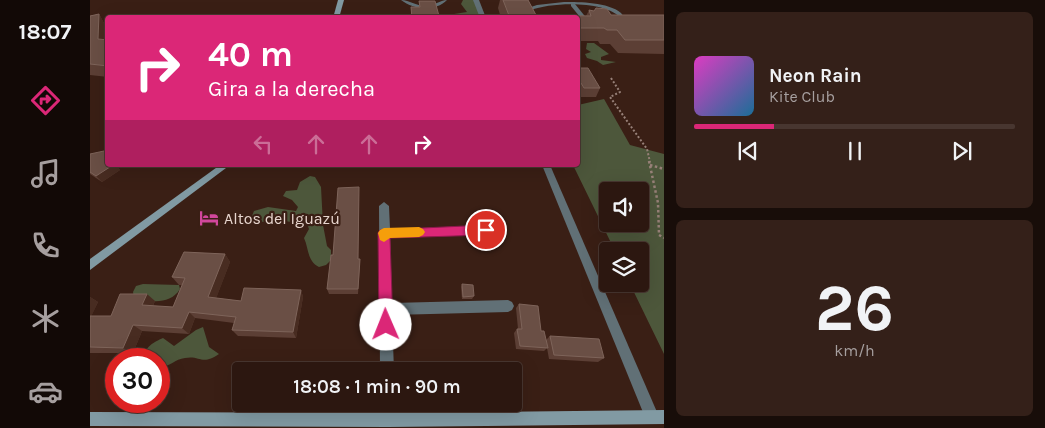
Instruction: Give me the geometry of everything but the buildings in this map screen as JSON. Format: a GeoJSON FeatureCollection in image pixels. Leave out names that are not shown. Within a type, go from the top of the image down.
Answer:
{"type":"FeatureCollection","features":[{"type":"Feature","properties":{"kind":"main road"},"geometry":{"type":"LineString","coordinates":[[337,15],[340,0]]}},
{"type":"Feature","properties":{"kind":"main road"},"geometry":{"type":"LineString","coordinates":[[90,265],[223,167]]}},
{"type":"Feature","properties":{"kind":"main road"},"geometry":{"type":"LineString","coordinates":[[90,419],[388,420],[658,417]]}},
{"type":"Feature","properties":{"kind":"street"},"geometry":{"type":"LineString","coordinates":[[476,0],[483,15]]}},
{"type":"Feature","properties":{"kind":"street"},"geometry":{"type":"LineString","coordinates":[[573,5],[586,21]]}},
{"type":"Feature","properties":{"kind":"street"},"geometry":{"type":"LineString","coordinates":[[547,167],[658,417]]}},
{"type":"Feature","properties":{"kind":"street"},"geometry":{"type":"LineString","coordinates":[[384,206],[387,362]]}},
{"type":"Feature","properties":{"kind":"street"},"geometry":{"type":"LineString","coordinates":[[384,233],[486,230]]}},
{"type":"Feature","properties":{"kind":"street"},"geometry":{"type":"LineString","coordinates":[[386,309],[508,306]]}},
{"type":"Feature","properties":{"kind":"street"},"geometry":{"type":"LineString","coordinates":[[388,412],[388,420]]}},
{"type":"Feature","properties":{"kind":"lane"},"geometry":{"type":"LineString","coordinates":[[403,0],[416,7],[442,4],[445,0]]}},
{"type":"Feature","properties":{"kind":"lane"},"geometry":{"type":"LineString","coordinates":[[592,0],[597,5]]}},
{"type":"Feature","properties":{"kind":"lane"},"geometry":{"type":"LineString","coordinates":[[529,15],[529,10],[544,2],[597,5],[616,10],[622,14],[624,20],[620,23]]}},
{"type":"Feature","properties":{"kind":"path"},"geometry":{"type":"LineString","coordinates":[[611,78],[620,92],[610,97],[647,149],[658,203],[659,235],[664,238]]}},
{"type":"Feature","properties":{"kind":"path"},"geometry":{"type":"LineString","coordinates":[[650,165],[664,169]]}},
{"type":"Feature","properties":{"kind":"green space"},"geometry":{"type":"Polygon","coordinates":[[[463,0],[474,0],[480,15],[452,15],[467,12],[461,4],[463,0]]]}},
{"type":"Feature","properties":{"kind":"green space"},"geometry":{"type":"Polygon","coordinates":[[[587,43],[594,43],[609,54],[601,57],[601,60],[616,62],[603,65],[587,58],[585,54],[591,52],[586,49],[587,43]]]}},
{"type":"Feature","properties":{"kind":"green space"},"geometry":{"type":"Polygon","coordinates":[[[604,99],[630,145],[664,154],[664,354],[634,292],[649,292],[649,242],[611,242],[606,232],[649,232],[649,182],[599,182],[599,218],[574,167],[580,167],[580,105],[604,99]]]}},
{"type":"Feature","properties":{"kind":"green space"},"geometry":{"type":"Polygon","coordinates":[[[310,176],[315,177],[321,187],[323,225],[327,246],[331,250],[331,260],[326,265],[319,267],[310,258],[304,238],[309,229],[307,224],[284,221],[259,222],[252,216],[254,211],[268,207],[296,211],[298,207],[292,200],[283,196],[286,191],[297,190],[300,182],[310,176]]]}},
{"type":"Feature","properties":{"kind":"green space"},"geometry":{"type":"Polygon","coordinates":[[[143,284],[179,285],[180,289],[171,298],[166,300],[147,301],[134,298],[133,292],[136,286],[143,284]]]}},
{"type":"Feature","properties":{"kind":"green space"},"geometry":{"type":"Polygon","coordinates":[[[203,327],[209,347],[219,354],[205,360],[190,357],[170,364],[170,348],[148,348],[163,338],[174,346],[203,327]]]}},
{"type":"Feature","properties":{"kind":"slow traffic"},"geometry":{"type":"LineString","coordinates":[[384,237],[384,233],[419,232]]}},
{"type":"Feature","properties":{"kind":"place","name":"Altos del Iguazú"},"geometry":{"type":"Point","coordinates":[209,218]}},
{"type":"Feature","properties":{"kind":"route"},"geometry":{"type":"LineString","coordinates":[[386,325],[384,233],[486,230]]}}]}
